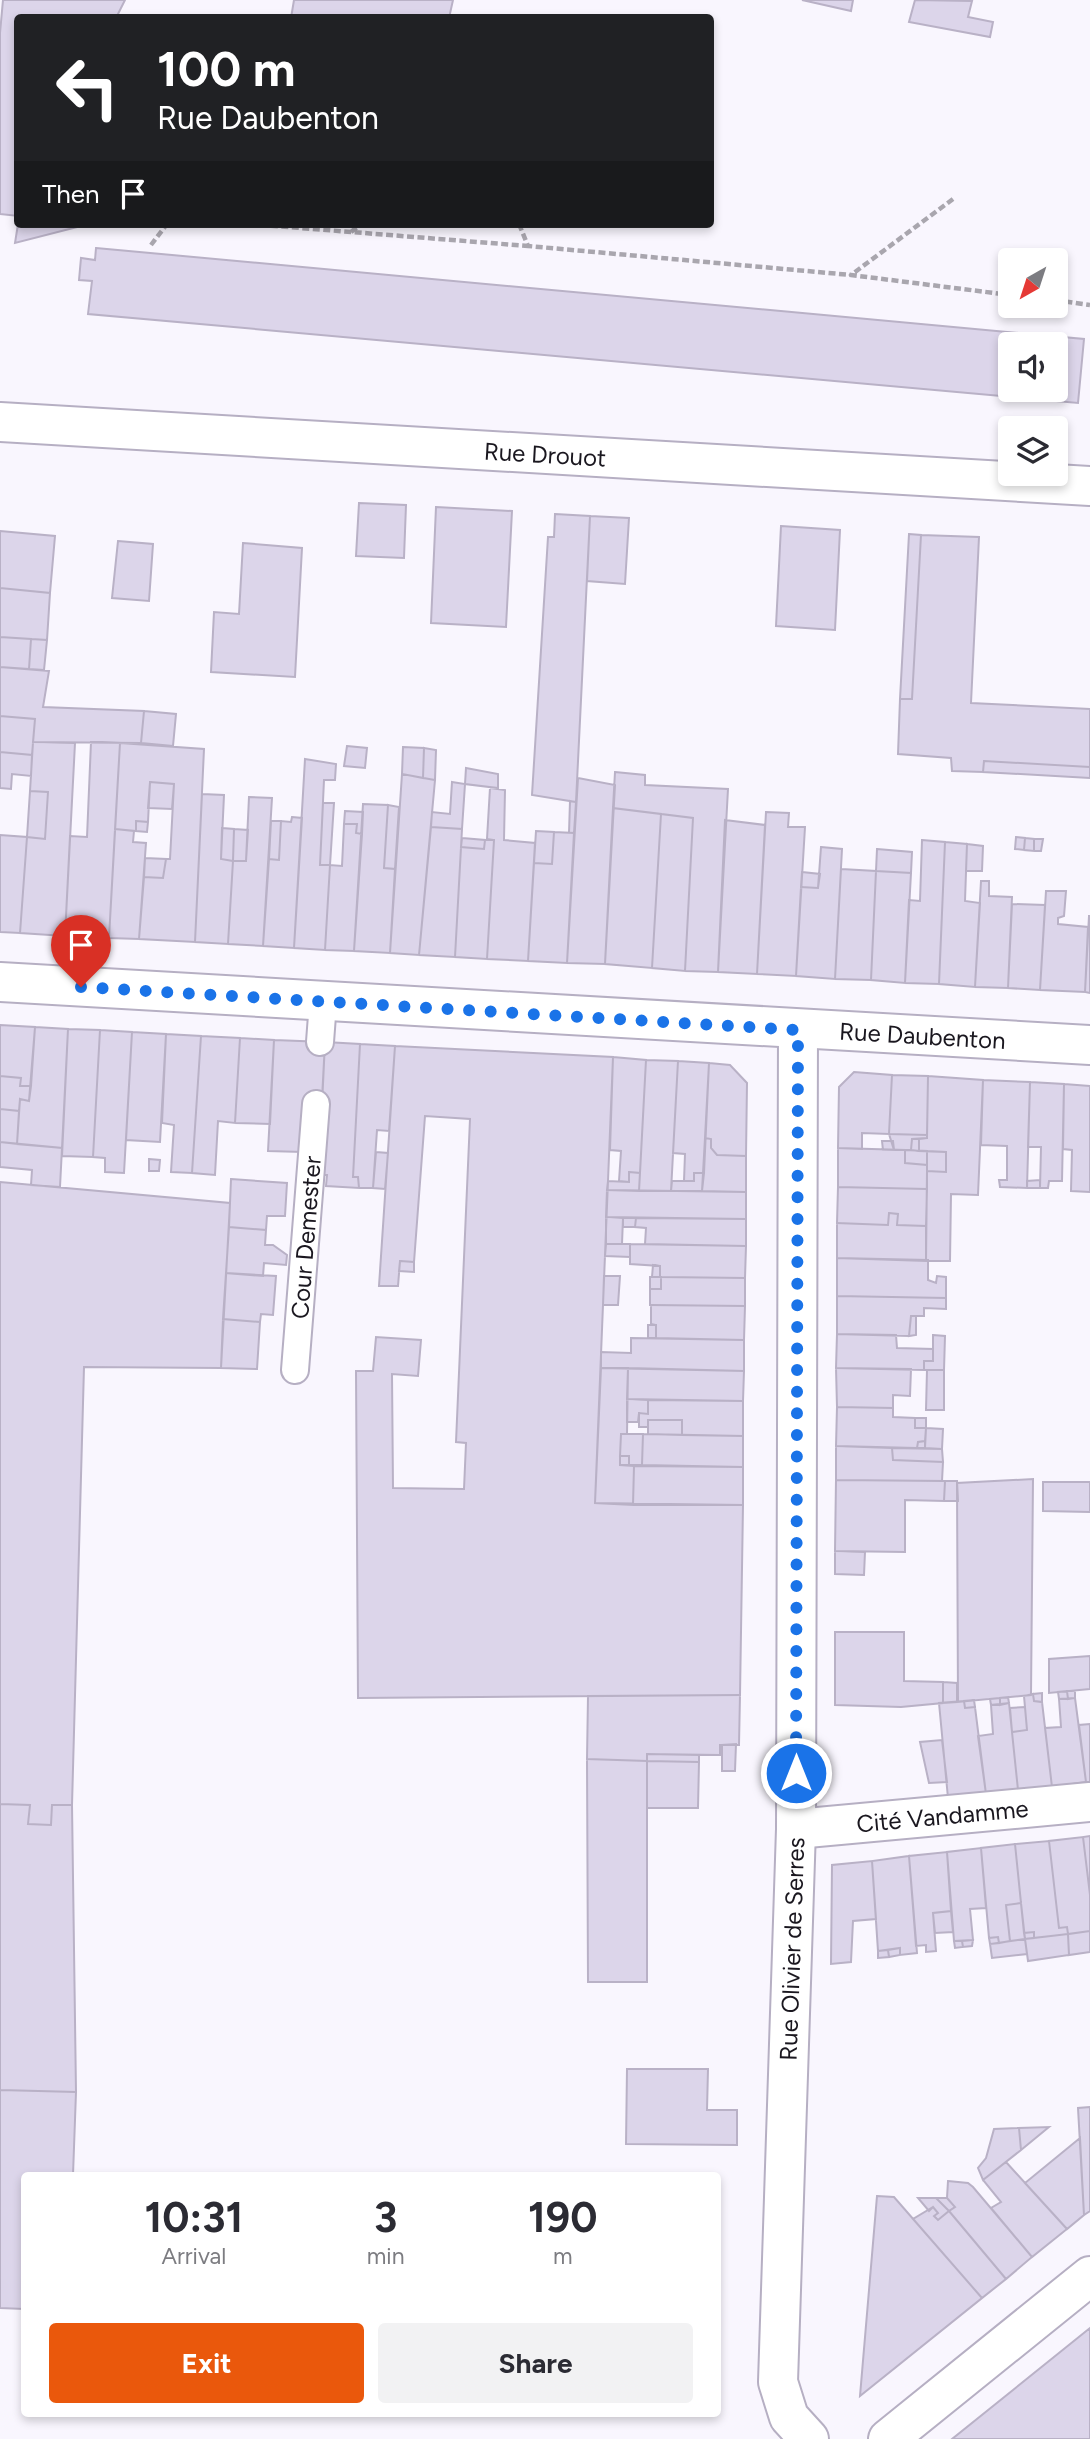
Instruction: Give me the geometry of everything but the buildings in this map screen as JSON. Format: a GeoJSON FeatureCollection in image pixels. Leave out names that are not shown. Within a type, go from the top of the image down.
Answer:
{"type":"FeatureCollection","features":[{"type":"Feature","properties":{"kind":"street","name":"Rue Drouot"},"geometry":{"type":"LineString","coordinates":[[0,422],[1090,486]]}},
{"type":"Feature","properties":{"kind":"street","name":"Rue Daubenton"},"geometry":{"type":"LineString","coordinates":[[0,982],[1090,1045]]}},
{"type":"Feature","properties":{"kind":"street","name":"Rue Olivier de Serres"},"geometry":{"type":"LineString","coordinates":[[798,1030],[796,1829],[778,2382],[789,2417],[809,2439]]}},
{"type":"Feature","properties":{"kind":"street","name":"Cité Vandamme"},"geometry":{"type":"LineString","coordinates":[[796,1829],[1090,1802]]}},
{"type":"Feature","properties":{"kind":"street"},"geometry":{"type":"LineString","coordinates":[[888,2439],[1090,2276]]}},
{"type":"Feature","properties":{"kind":"lane"},"geometry":{"type":"LineString","coordinates":[[320,1042],[323,1002]]}},
{"type":"Feature","properties":{"kind":"lane","name":"Cour Demester"},"geometry":{"type":"LineString","coordinates":[[295,1370],[317,1104]]}},
{"type":"Feature","properties":{"kind":"path"},"geometry":{"type":"LineString","coordinates":[[851,275],[953,200]]}},
{"type":"Feature","properties":{"kind":"path"},"geometry":{"type":"LineString","coordinates":[[151,245],[164,228]]}},
{"type":"Feature","properties":{"kind":"path"},"geometry":{"type":"LineString","coordinates":[[300,228],[851,275],[998,293]]}},
{"type":"Feature","properties":{"kind":"path"},"geometry":{"type":"LineString","coordinates":[[350,232],[356,228]]}},
{"type":"Feature","properties":{"kind":"path"},"geometry":{"type":"LineString","coordinates":[[521,228],[528,246]]}},
{"type":"Feature","properties":{"kind":"path"},"geometry":{"type":"LineString","coordinates":[[1068,302],[1090,305]]}},
{"type":"Feature","properties":{"kind":"route"},"geometry":{"type":"LineString","coordinates":[[81,987],[798,1030],[796,1773]]}}]}
